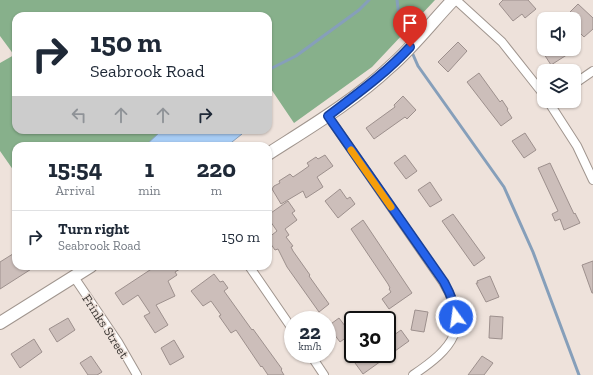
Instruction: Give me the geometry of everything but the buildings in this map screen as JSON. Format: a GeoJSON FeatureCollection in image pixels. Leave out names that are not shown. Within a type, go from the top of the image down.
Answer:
{"type":"FeatureCollection","features":[{"type":"Feature","properties":{"kind":"street"},"geometry":{"type":"LineString","coordinates":[[272,151],[328,116],[392,67],[454,0],[502,42],[518,60],[537,86]]}},
{"type":"Feature","properties":{"kind":"street"},"geometry":{"type":"LineString","coordinates":[[581,79],[593,71]]}},
{"type":"Feature","properties":{"kind":"street"},"geometry":{"type":"LineString","coordinates":[[553,108],[576,146],[593,180]]}},
{"type":"Feature","properties":{"kind":"street"},"geometry":{"type":"LineString","coordinates":[[328,116],[444,282],[450,292],[456,308],[456,326],[448,346],[433,361],[413,375]]}},
{"type":"Feature","properties":{"kind":"street"},"geometry":{"type":"LineString","coordinates":[[0,323],[85,270]]}},
{"type":"Feature","properties":{"kind":"street"},"geometry":{"type":"LineString","coordinates":[[252,270],[284,317]]}},
{"type":"Feature","properties":{"kind":"street","name":"Frinks Street"},"geometry":{"type":"LineString","coordinates":[[74,277],[118,342],[137,375]]}},
{"type":"Feature","properties":{"kind":"street"},"geometry":{"type":"LineString","coordinates":[[316,363],[324,375]]}},
{"type":"Feature","properties":{"kind":"green space"},"geometry":{"type":"Polygon","coordinates":[[[0,0],[435,0],[372,67],[294,123],[272,90],[272,12],[12,12],[12,52],[0,36],[0,0]]]}},
{"type":"Feature","properties":{"kind":"green space"},"geometry":{"type":"Polygon","coordinates":[[[12,56],[12,134],[201,134],[188,142],[12,142],[12,168],[0,151],[0,63],[12,56]]]}},
{"type":"Feature","properties":{"kind":"water"},"geometry":{"type":"Polygon","coordinates":[[[158,134],[242,134],[232,142],[149,142],[158,134]]]}},
{"type":"Feature","properties":{"kind":"waterway"},"geometry":{"type":"LineString","coordinates":[[272,68],[296,56],[359,10],[369,0]]}},
{"type":"Feature","properties":{"kind":"waterway"},"geometry":{"type":"LineString","coordinates":[[397,0],[400,25],[409,45]]}},
{"type":"Feature","properties":{"kind":"waterway"},"geometry":{"type":"LineString","coordinates":[[411,50],[418,66],[504,187],[533,252],[579,375]]}},
{"type":"Feature","properties":{"kind":"slow traffic"},"geometry":{"type":"LineString","coordinates":[[351,150],[391,207]]}},
{"type":"Feature","properties":{"kind":"route"},"geometry":{"type":"LineString","coordinates":[[410,47],[392,67],[328,116],[432,267],[444,282],[450,292],[456,308],[456,317]]}}]}
